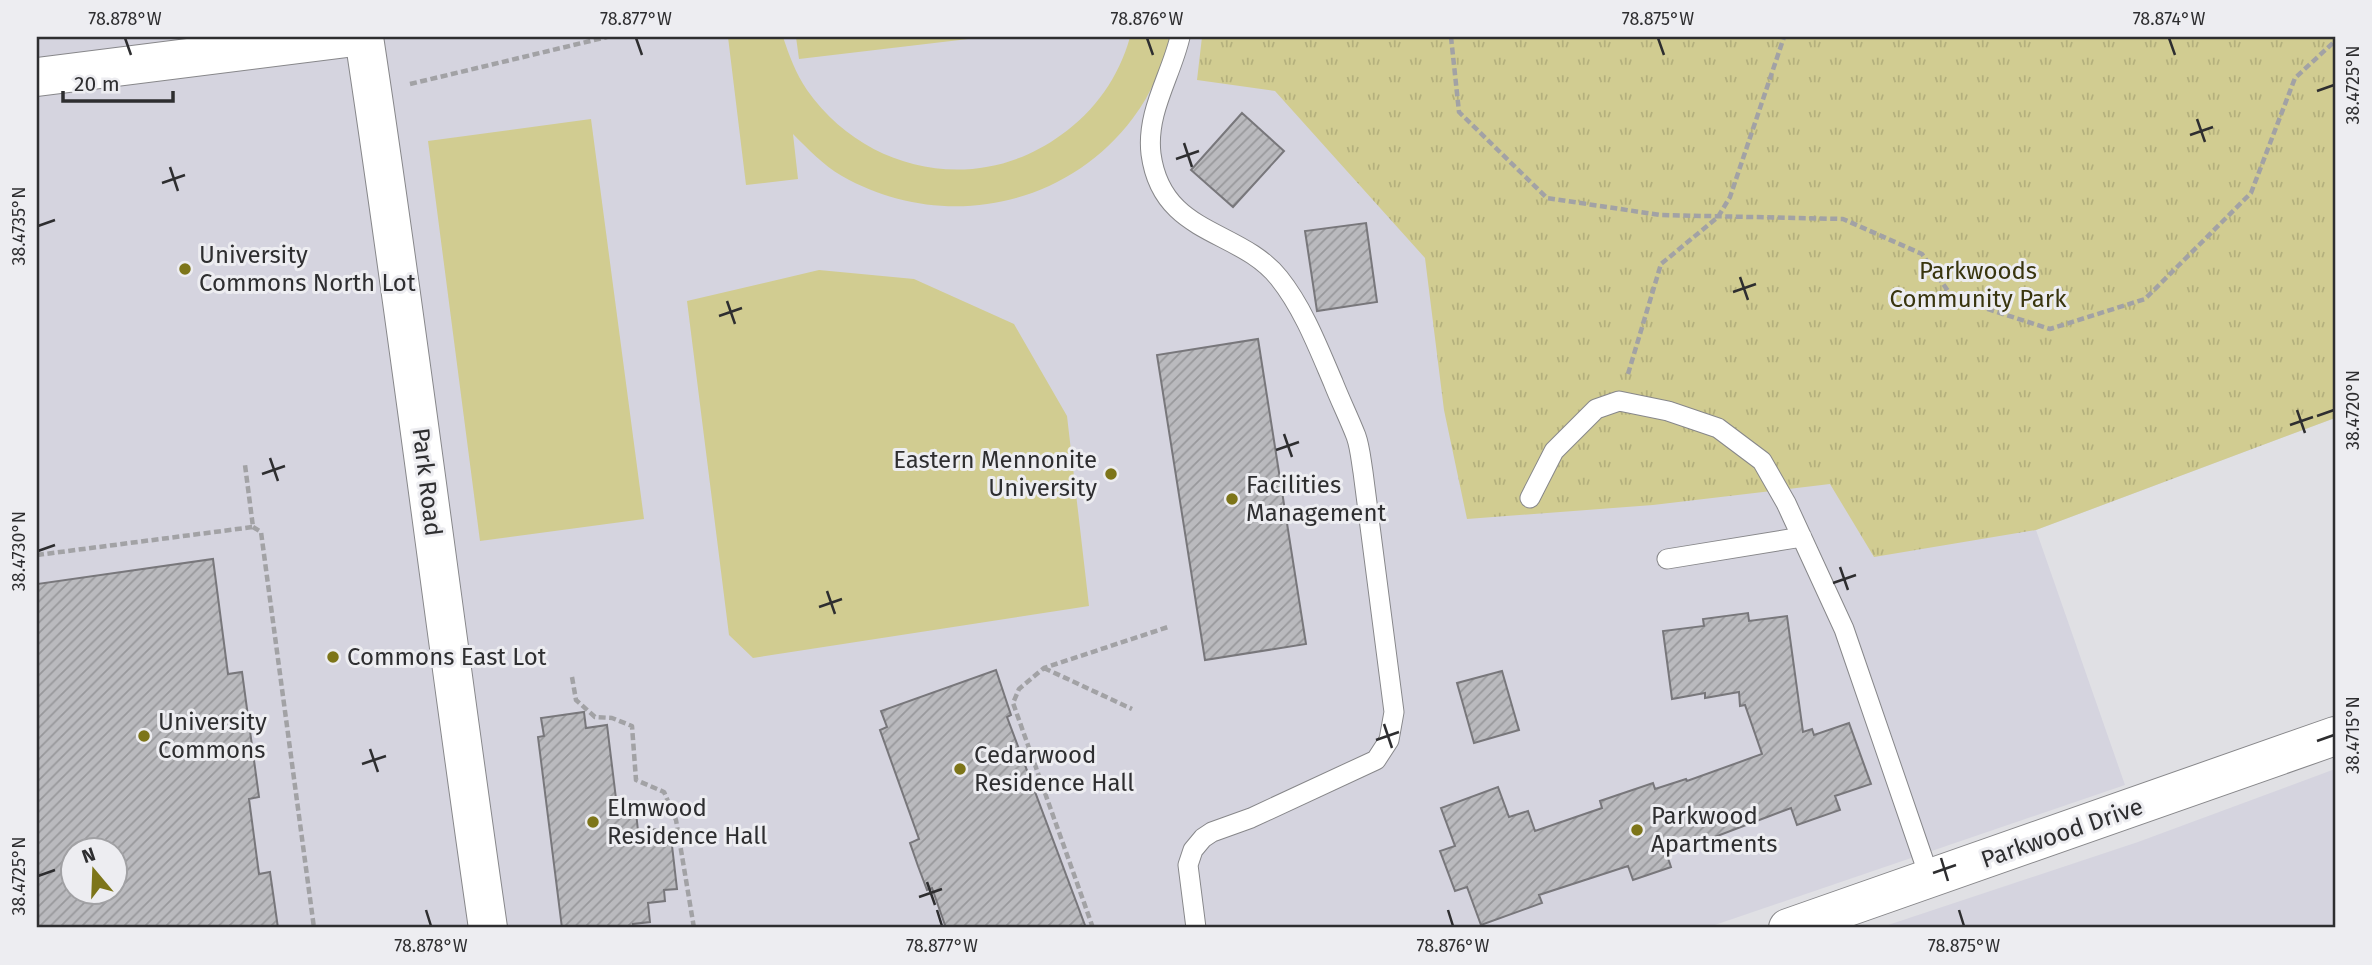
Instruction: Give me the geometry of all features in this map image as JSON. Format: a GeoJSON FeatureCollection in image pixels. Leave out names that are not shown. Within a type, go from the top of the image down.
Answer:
{"type":"FeatureCollection","features":[{"type":"Feature","properties":{"kind":"street"},"geometry":{"type":"LineString","coordinates":[[37,77],[355,37]]}},
{"type":"Feature","properties":{"kind":"street","name":"Park Road"},"geometry":{"type":"LineString","coordinates":[[364,37],[488,928]]}},
{"type":"Feature","properties":{"kind":"street","name":"Parkwood Drive"},"geometry":{"type":"LineString","coordinates":[[1788,928],[2335,736]]}},
{"type":"Feature","properties":{"kind":"lane"},"geometry":{"type":"LineString","coordinates":[[1180,37],[1153,118],[1150,142],[1157,177],[1175,206],[1196,224],[1247,250],[1276,274],[1296,304],[1321,355],[1357,438],[1394,712],[1389,740],[1376,760],[1203,838],[1193,850],[1188,864],[1196,928]]}},
{"type":"Feature","properties":{"kind":"lane"},"geometry":{"type":"LineString","coordinates":[[1530,498],[1554,451],[1596,409],[1619,401],[1668,411],[1718,428],[1762,461],[1802,537],[1844,629],[1930,879]]}},
{"type":"Feature","properties":{"kind":"lane"},"geometry":{"type":"LineString","coordinates":[[1667,559],[1802,537]]}},
{"type":"Feature","properties":{"kind":"path"},"geometry":{"type":"LineString","coordinates":[[410,84],[607,37]]}},
{"type":"Feature","properties":{"kind":"path"},"geometry":{"type":"LineString","coordinates":[[1451,37],[1459,112],[1547,198],[1660,215],[1843,219],[1922,254],[1953,298],[2050,329],[2145,299],[2251,193],[2295,78],[2335,38]]}},
{"type":"Feature","properties":{"kind":"path"},"geometry":{"type":"LineString","coordinates":[[1619,401],[1661,264],[1718,217],[1730,197],[1784,37]]}},
{"type":"Feature","properties":{"kind":"path"},"geometry":{"type":"LineString","coordinates":[[245,465],[253,527]]}},
{"type":"Feature","properties":{"kind":"path"},"geometry":{"type":"LineString","coordinates":[[37,555],[253,527],[261,532],[314,928]]}},
{"type":"Feature","properties":{"kind":"path"},"geometry":{"type":"LineString","coordinates":[[1093,928],[1013,703],[1019,689],[1044,668],[1168,627]]}},
{"type":"Feature","properties":{"kind":"path"},"geometry":{"type":"LineString","coordinates":[[1044,668],[1132,709]]}},
{"type":"Feature","properties":{"kind":"path"},"geometry":{"type":"LineString","coordinates":[[572,677],[576,699],[595,717],[612,718],[632,726],[636,780],[664,792],[676,820],[694,928]]}},
{"type":"Feature","properties":{"kind":"shaded area","name":"Eastern Mennonite University"},"geometry":{"type":"Polygon","coordinates":[[[37,37],[2335,37],[2335,418],[2036,530],[2125,785],[1706,928],[37,928],[37,37]]]}},
{"type":"Feature","properties":{"kind":"shaded area"},"geometry":{"type":"Polygon","coordinates":[[[2335,769],[2335,928],[1879,928],[2138,842],[2335,769]]]}},
{"type":"Feature","properties":{"kind":"green space"},"geometry":{"type":"Polygon","coordinates":[[[728,37],[783,37],[796,71],[807,90],[831,118],[859,141],[891,157],[925,166],[959,169],[994,165],[1029,154],[1061,135],[1085,115],[1104,92],[1119,66],[1130,37],[1171,37],[1146,99],[1105,149],[1073,173],[1037,191],[999,202],[959,206],[919,203],[880,193],[835,172],[793,134],[798,179],[746,185],[728,37]]]}},
{"type":"Feature","properties":{"kind":"green space"},"geometry":{"type":"Polygon","coordinates":[[[796,37],[985,37],[799,59],[796,37]]]}},
{"type":"Feature","properties":{"kind":"green space","name":"Parkwoods Community Park"},"geometry":{"type":"Polygon","coordinates":[[[1202,37],[2335,37],[2335,418],[2036,530],[1874,557],[1830,484],[1653,505],[1467,519],[1444,410],[1425,258],[1275,91],[1197,80],[1202,37]]]}},
{"type":"Feature","properties":{"kind":"green space"},"geometry":{"type":"Polygon","coordinates":[[[591,119],[644,519],[480,541],[428,141],[591,119]]]}},
{"type":"Feature","properties":{"kind":"green space"},"geometry":{"type":"Polygon","coordinates":[[[819,270],[914,279],[1014,324],[1067,416],[1089,606],[753,658],[729,635],[687,301],[819,270]]]}},
{"type":"Feature","properties":{"kind":"building"},"geometry":{"type":"Polygon","coordinates":[[[1242,113],[1284,151],[1233,207],[1191,170],[1242,113]]]}},
{"type":"Feature","properties":{"kind":"building"},"geometry":{"type":"Polygon","coordinates":[[[1366,223],[1377,302],[1317,311],[1305,231],[1366,223]]]}},
{"type":"Feature","properties":{"kind":"building","name":"Facilities Management"},"geometry":{"type":"Polygon","coordinates":[[[1258,339],[1306,644],[1205,660],[1157,355],[1258,339]]]}},
{"type":"Feature","properties":{"kind":"building","name":"University Commons"},"geometry":{"type":"Polygon","coordinates":[[[213,559],[228,674],[242,672],[259,797],[249,799],[259,874],[270,872],[278,928],[37,928],[37,584],[213,559]]]}},
{"type":"Feature","properties":{"kind":"building"},"geometry":{"type":"Polygon","coordinates":[[[1748,613],[1749,621],[1787,616],[1803,732],[1812,729],[1814,735],[1849,723],[1871,784],[1835,796],[1840,810],[1797,825],[1791,808],[1667,855],[1671,867],[1633,880],[1628,866],[1539,895],[1542,903],[1481,925],[1467,887],[1455,891],[1440,851],[1455,846],[1441,808],[1498,787],[1509,817],[1528,811],[1535,831],[1602,808],[1600,801],[1653,783],[1655,789],[1686,779],[1687,781],[1762,754],[1745,705],[1740,706],[1739,692],[1705,698],[1705,693],[1672,699],[1663,631],[1704,626],[1703,619],[1748,613]]]}},
{"type":"Feature","properties":{"kind":"building","name":"Cedarwood Residence Hall"},"geometry":{"type":"Polygon","coordinates":[[[996,670],[1011,715],[1007,717],[1086,928],[946,928],[932,888],[927,890],[918,866],[910,843],[919,839],[880,730],[887,727],[881,711],[996,670]]]}},
{"type":"Feature","properties":{"kind":"building"},"geometry":{"type":"Polygon","coordinates":[[[1502,671],[1519,730],[1474,743],[1457,683],[1502,671]]]}},
{"type":"Feature","properties":{"kind":"building","name":"Elmwood Residence Hall"},"geometry":{"type":"Polygon","coordinates":[[[584,712],[586,728],[607,725],[618,815],[636,812],[638,831],[657,829],[658,839],[671,837],[677,889],[664,890],[665,901],[648,903],[650,922],[633,924],[633,928],[562,928],[538,737],[544,736],[541,718],[584,712]]]}},
{"type":"Feature","properties":{"kind":"place","name":"University Commons North Lot"},"geometry":{"type":"Point","coordinates":[185,269]}},
{"type":"Feature","properties":{"kind":"place","name":"Eastern Mennonite University"},"geometry":{"type":"Point","coordinates":[1111,474]}},
{"type":"Feature","properties":{"kind":"place","name":"Facilities Management"},"geometry":{"type":"Point","coordinates":[1232,499]}},
{"type":"Feature","properties":{"kind":"place","name":"Commons East Lot"},"geometry":{"type":"Point","coordinates":[333,657]}},
{"type":"Feature","properties":{"kind":"place","name":"University Commons"},"geometry":{"type":"Point","coordinates":[144,736]}},
{"type":"Feature","properties":{"kind":"place","name":"Cedarwood Residence Hall"},"geometry":{"type":"Point","coordinates":[960,769]}},
{"type":"Feature","properties":{"kind":"place","name":"Elmwood Residence Hall"},"geometry":{"type":"Point","coordinates":[593,822]}},
{"type":"Feature","properties":{"kind":"place","name":"Parkwood Apartments"},"geometry":{"type":"Point","coordinates":[1637,830]}}]}
